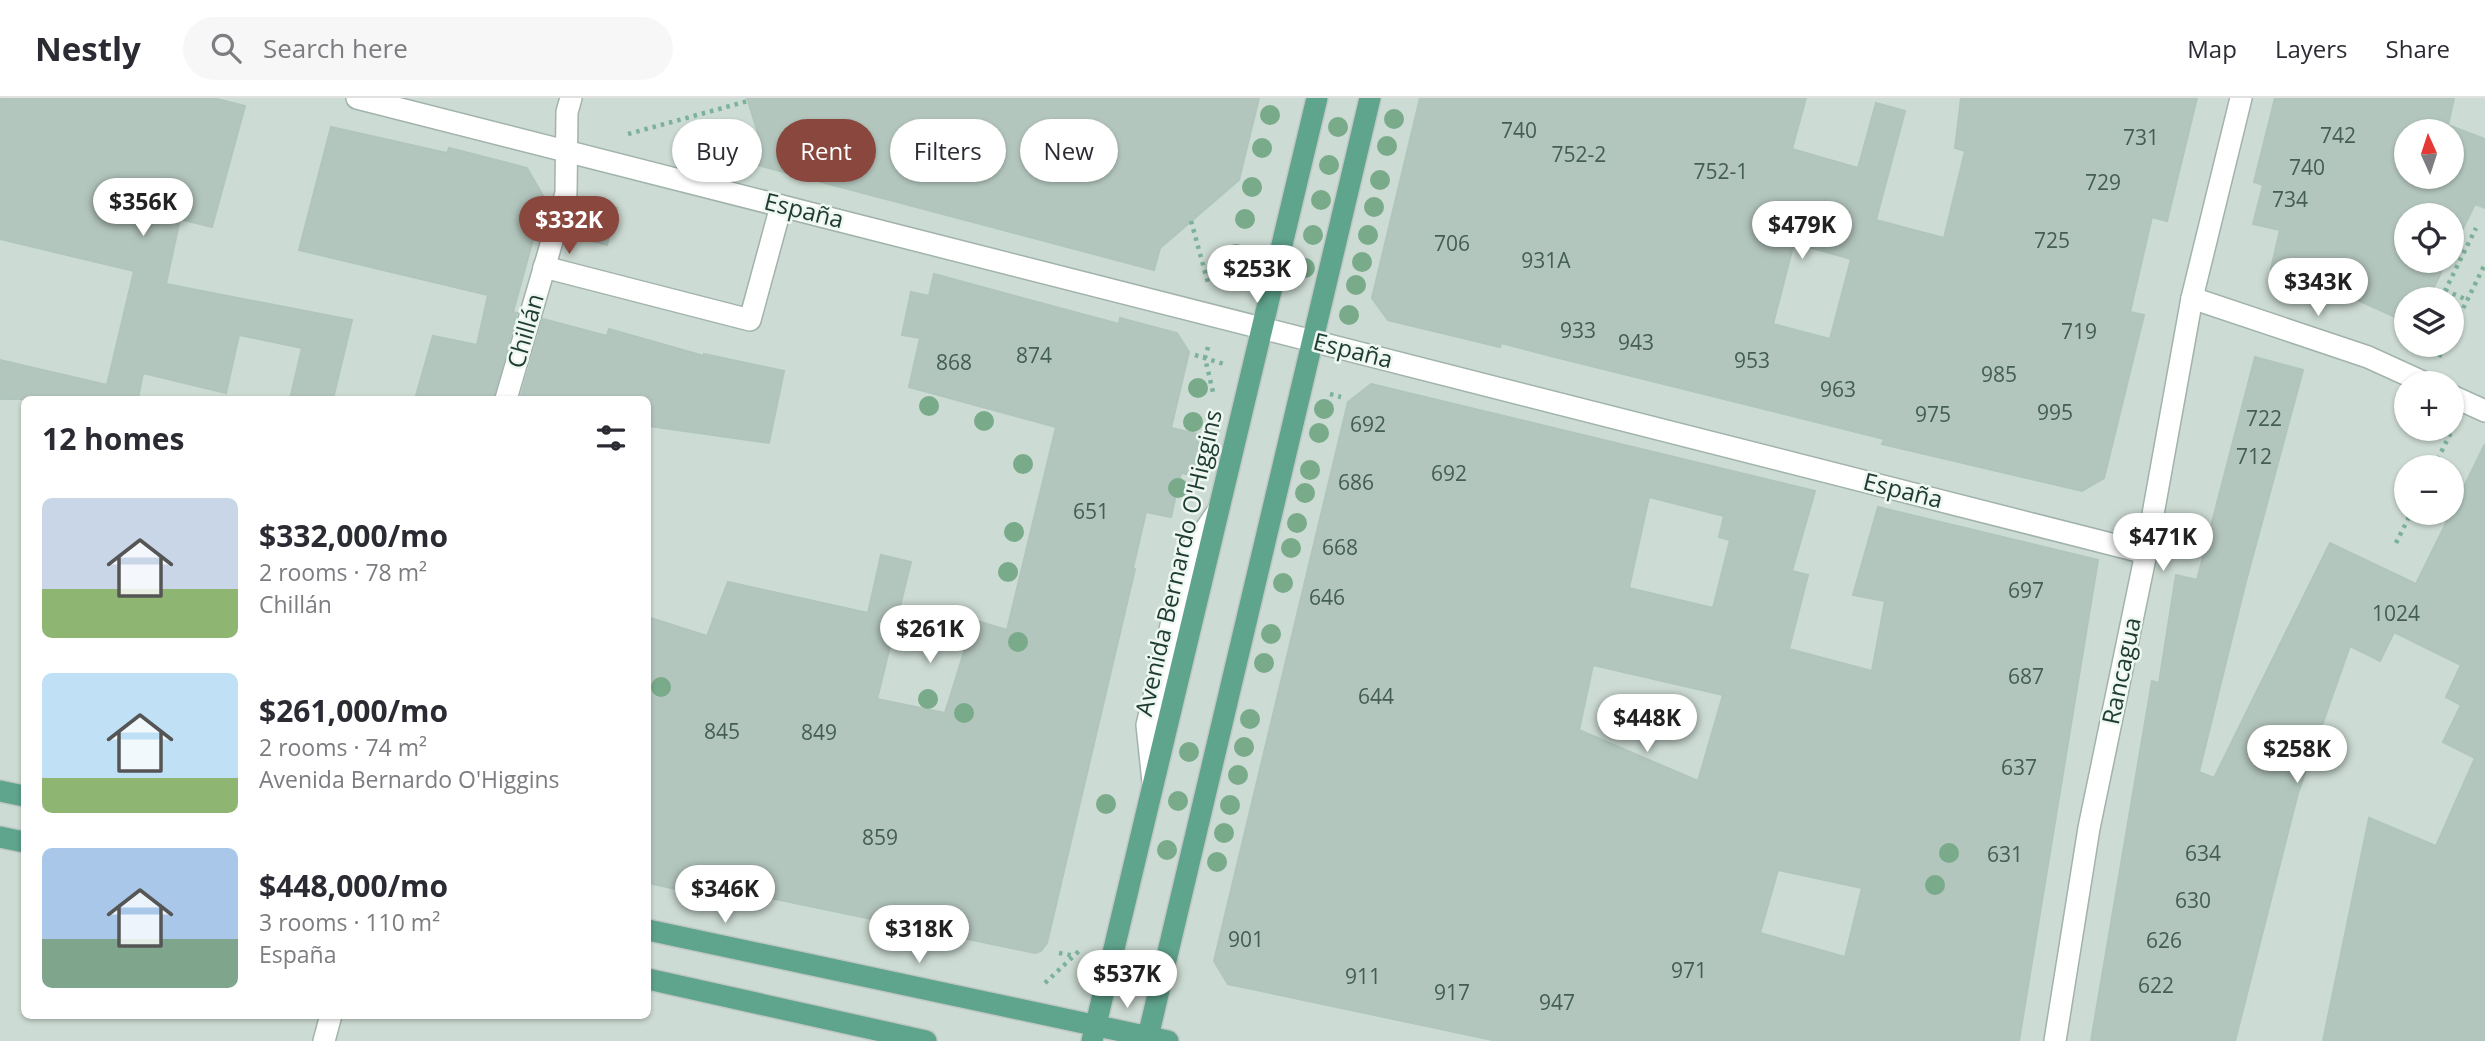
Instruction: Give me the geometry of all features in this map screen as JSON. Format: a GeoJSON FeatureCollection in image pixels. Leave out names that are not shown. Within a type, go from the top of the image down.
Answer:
{"type":"FeatureCollection","features":[{"type":"Feature","properties":{"kind":"main road","name":"Avenida Bernardo O'Higgins"},"geometry":{"type":"LineString","coordinates":[[1094,1033],[1317,98]]}},
{"type":"Feature","properties":{"kind":"main road"},"geometry":{"type":"LineString","coordinates":[[651,931],[1094,1033],[1155,1040],[1179,901],[1315,341],[1370,98]]}},
{"type":"Feature","properties":{"kind":"main road"},"geometry":{"type":"LineString","coordinates":[[0,791],[21,795]]}},
{"type":"Feature","properties":{"kind":"main road"},"geometry":{"type":"LineString","coordinates":[[0,836],[21,841]]}},
{"type":"Feature","properties":{"kind":"main road"},"geometry":{"type":"LineString","coordinates":[[651,980],[926,1041]]}},
{"type":"Feature","properties":{"kind":"street","name":"España"},"geometry":{"type":"LineString","coordinates":[[357,98],[2146,553]]}},
{"type":"Feature","properties":{"kind":"street","name":"Chillán"},"geometry":{"type":"LineString","coordinates":[[507,396],[566,193],[567,111],[571,98]]}},
{"type":"Feature","properties":{"kind":"street","name":"Rancagua"},"geometry":{"type":"LineString","coordinates":[[2055,1041],[2089,828],[2146,553],[2192,298],[2241,98]]}},
{"type":"Feature","properties":{"kind":"street"},"geometry":{"type":"LineString","coordinates":[[544,267],[750,320],[781,206]]}},
{"type":"Feature","properties":{"kind":"street"},"geometry":{"type":"LineString","coordinates":[[2192,298],[2368,356],[2400,371]]}},
{"type":"Feature","properties":{"kind":"street"},"geometry":{"type":"LineString","coordinates":[[324,1041],[330,1019]]}},
{"type":"Feature","properties":{"kind":"path"},"geometry":{"type":"LineString","coordinates":[[618,136],[748,101]]}},
{"type":"Feature","properties":{"kind":"path"},"geometry":{"type":"LineString","coordinates":[[1191,221],[1211,291]]}},
{"type":"Feature","properties":{"kind":"path"},"geometry":{"type":"LineString","coordinates":[[2446,287],[2476,228]]}},
{"type":"Feature","properties":{"kind":"path"},"geometry":{"type":"LineString","coordinates":[[2464,306],[2485,264]]}},
{"type":"Feature","properties":{"kind":"path"},"geometry":{"type":"LineString","coordinates":[[2440,455],[2468,403]]}},
{"type":"Feature","properties":{"kind":"path"},"geometry":{"type":"LineString","coordinates":[[2396,543],[2405,525]]}},
{"type":"Feature","properties":{"kind":"shaded area"},"geometry":{"type":"Polygon","coordinates":[[[0,98],[2485,98],[2485,1041],[0,1041],[0,98]]]}},
{"type":"Feature","properties":{"kind":"building"},"geometry":{"type":"Polygon","coordinates":[[[0,98],[213,98],[245,106],[212,227],[180,219],[166,284],[352,320],[334,396],[291,396],[302,348],[239,335],[226,393],[143,373],[139,396],[21,396],[21,399],[0,399],[0,360],[107,385],[134,271],[0,239],[0,98]]]}},
{"type":"Feature","properties":{"kind":"building"},"geometry":{"type":"Polygon","coordinates":[[[747,98],[1259,98],[1239,180],[1160,248],[1154,270],[822,182],[876,182],[876,119],[776,119],[776,170],[762,166],[762,119],[754,119],[747,98]]]}},
{"type":"Feature","properties":{"kind":"building"},"geometry":{"type":"Polygon","coordinates":[[[1420,98],[1806,98],[1792,149],[1858,168],[1876,103],[1905,111],[1876,220],[1944,238],[1965,151],[1955,148],[1961,98],[2197,98],[2167,221],[2152,217],[2130,312],[2144,315],[2104,478],[2082,491],[1882,444],[1884,439],[1501,343],[1500,347],[1388,320],[1372,298],[1420,98]],[[1794,243],[1773,324],[1830,339],[1851,259],[1794,243]]]}},
{"type":"Feature","properties":{"kind":"building"},"geometry":{"type":"Polygon","coordinates":[[[2275,98],[2454,98],[2449,119],[2394,119],[2394,189],[2464,189],[2464,131],[2485,139],[2485,208],[2475,204],[2464,226],[2464,203],[2394,203],[2394,273],[2441,273],[2434,287],[2394,287],[2394,317],[2351,297],[2355,288],[2271,269],[2280,230],[2253,224],[2263,185],[2254,182],[2275,98]]]}},
{"type":"Feature","properties":{"kind":"building"},"geometry":{"type":"Polygon","coordinates":[[[331,127],[447,153],[449,148],[527,168],[549,206],[542,227],[537,225],[513,312],[517,313],[494,396],[416,396],[433,336],[477,345],[488,295],[299,250],[331,127]]]}},
{"type":"Feature","properties":{"kind":"building"},"geometry":{"type":"Polygon","coordinates":[[[588,200],[617,208],[607,245],[578,237],[588,200]]]}},
{"type":"Feature","properties":{"kind":"building"},"geometry":{"type":"Polygon","coordinates":[[[934,274],[1119,324],[1120,318],[1177,333],[1189,352],[1171,428],[1202,435],[1192,475],[1181,473],[1171,517],[1146,512],[1047,943],[1041,951],[1035,953],[717,887],[714,897],[651,884],[651,618],[707,636],[728,582],[868,613],[881,555],[911,562],[877,699],[945,713],[974,620],[1007,630],[1056,427],[909,387],[920,338],[902,335],[911,292],[929,296],[934,274]]]}},
{"type":"Feature","properties":{"kind":"building"},"geometry":{"type":"Polygon","coordinates":[[[543,319],[607,336],[609,329],[704,356],[784,371],[769,443],[651,426],[651,396],[521,396],[543,319]]]}},
{"type":"Feature","properties":{"kind":"building"},"geometry":{"type":"Polygon","coordinates":[[[2255,357],[2303,370],[2245,585],[2199,772],[2214,778],[2330,543],[2416,584],[2445,525],[2464,525],[2464,487],[2485,444],[2485,1041],[2323,1041],[2369,818],[2436,846],[2475,758],[2443,742],[2461,705],[2446,697],[2461,665],[2394,632],[2380,661],[2350,646],[2298,793],[2235,1041],[2091,1041],[2152,681],[2159,683],[2176,575],[2197,580],[2255,357]]]}},
{"type":"Feature","properties":{"kind":"building"},"geometry":{"type":"Polygon","coordinates":[[[1371,384],[1815,491],[1792,571],[1808,575],[1789,649],[1872,671],[1885,601],[1853,595],[1878,507],[2098,560],[2019,1041],[1497,1041],[1228,984],[1214,961],[1348,402],[1371,384]],[[1649,497],[1629,588],[1713,608],[1730,540],[1719,537],[1724,516],[1649,497]],[[1593,665],[1579,730],[1698,781],[1723,695],[1593,665]],[[1778,870],[1760,933],[1845,957],[1862,888],[1778,870]]]}}]}
